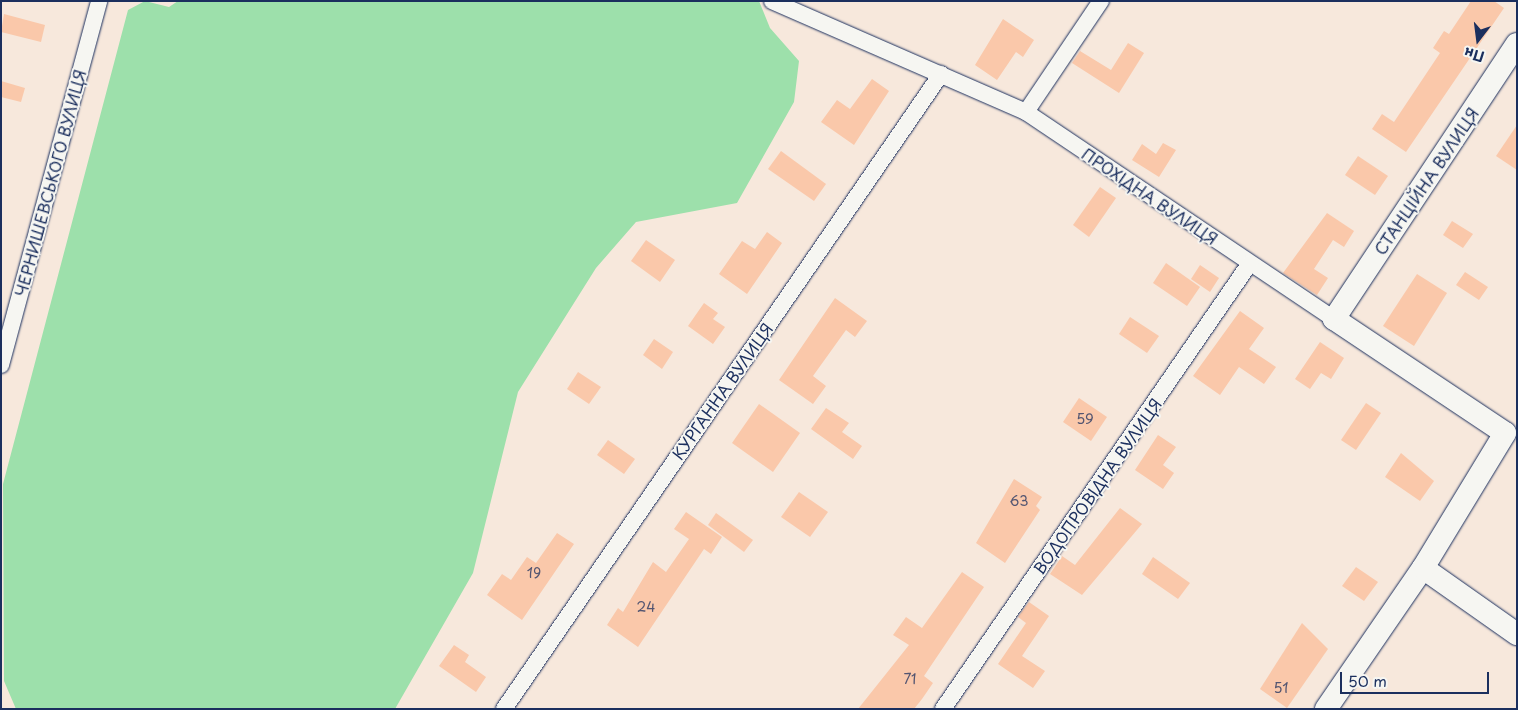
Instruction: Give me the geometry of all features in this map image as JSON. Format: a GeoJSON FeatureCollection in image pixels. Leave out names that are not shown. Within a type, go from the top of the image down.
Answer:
{"type":"FeatureCollection","features":[{"type":"Feature","properties":{"kind":"street","name":"ЧЕРНИШЕВСЬКОГО ВУЛИЦЯ"},"geometry":{"type":"LineString","coordinates":[[1,365],[99,1]]}},
{"type":"Feature","properties":{"kind":"street","name":"ПРОХІДНА ВУЛИЦЯ"},"geometry":{"type":"LineString","coordinates":[[772,1],[788,4],[1026,112],[1505,433],[1423,568]]}},
{"type":"Feature","properties":{"kind":"street"},"geometry":{"type":"LineString","coordinates":[[1026,112],[1101,1]]}},
{"type":"Feature","properties":{"kind":"street","name":"СТАНЦІЙНА ВУЛИЦЯ"},"geometry":{"type":"LineString","coordinates":[[1334,319],[1517,44]]}},
{"type":"Feature","properties":{"kind":"street","name":"КУРГАННА ВУЛИЦЯ"},"geometry":{"type":"LineString","coordinates":[[504,709],[941,74]]}},
{"type":"Feature","properties":{"kind":"street","name":"ВОДОПРОВІДНА ВУЛИЦЯ"},"geometry":{"type":"LineString","coordinates":[[943,709],[1250,262]]}},
{"type":"Feature","properties":{"kind":"street"},"geometry":{"type":"LineString","coordinates":[[1326,709],[1423,568],[1517,634]]}},
{"type":"Feature","properties":{"kind":"green space"},"geometry":{"type":"Polygon","coordinates":[[[145,1],[169,7],[178,1],[759,1],[770,28],[799,61],[794,102],[737,203],[636,222],[596,268],[518,392],[473,573],[395,709],[16,709],[4,681],[3,484],[128,10],[145,1]]]}},
{"type":"Feature","properties":{"kind":"building"},"geometry":{"type":"Polygon","coordinates":[[[1471,1],[1494,1],[1504,8],[1406,152],[1372,129],[1382,114],[1394,122],[1440,53],[1433,48],[1444,31],[1449,34],[1471,1]]]}},
{"type":"Feature","properties":{"kind":"building"},"geometry":{"type":"Polygon","coordinates":[[[4,14],[45,25],[41,42],[1,32],[4,14]]]}},
{"type":"Feature","properties":{"kind":"building"},"geometry":{"type":"Polygon","coordinates":[[[1003,19],[1034,40],[1023,57],[1016,52],[997,80],[975,65],[1003,19]]]}},
{"type":"Feature","properties":{"kind":"building"},"geometry":{"type":"Polygon","coordinates":[[[1128,43],[1144,53],[1119,93],[1072,63],[1080,51],[1111,70],[1128,43]]]}},
{"type":"Feature","properties":{"kind":"building"},"geometry":{"type":"Polygon","coordinates":[[[872,79],[889,91],[854,145],[821,122],[837,100],[850,109],[872,79]]]}},
{"type":"Feature","properties":{"kind":"building"},"geometry":{"type":"Polygon","coordinates":[[[1,81],[25,88],[21,102],[1,97],[1,81]]]}},
{"type":"Feature","properties":{"kind":"building"},"geometry":{"type":"Polygon","coordinates":[[[1517,125],[1517,170],[1496,156],[1517,125]]]}},
{"type":"Feature","properties":{"kind":"building"},"geometry":{"type":"Polygon","coordinates":[[[1163,143],[1176,150],[1159,177],[1132,160],[1142,144],[1156,154],[1163,143]]]}},
{"type":"Feature","properties":{"kind":"building"},"geometry":{"type":"Polygon","coordinates":[[[781,151],[826,184],[814,201],[768,169],[781,151]]]}},
{"type":"Feature","properties":{"kind":"building"},"geometry":{"type":"Polygon","coordinates":[[[1358,156],[1388,176],[1375,195],[1345,175],[1358,156]]]}},
{"type":"Feature","properties":{"kind":"building"},"geometry":{"type":"Polygon","coordinates":[[[1100,187],[1116,198],[1089,237],[1073,225],[1100,187]]]}},
{"type":"Feature","properties":{"kind":"building"},"geometry":{"type":"Polygon","coordinates":[[[1327,213],[1354,231],[1344,247],[1333,240],[1314,269],[1328,278],[1317,295],[1283,273],[1327,213]]]}},
{"type":"Feature","properties":{"kind":"building"},"geometry":{"type":"Polygon","coordinates":[[[1452,221],[1473,234],[1463,248],[1443,235],[1452,221]]]}},
{"type":"Feature","properties":{"kind":"building"},"geometry":{"type":"Polygon","coordinates":[[[767,232],[782,243],[747,294],[719,274],[742,241],[755,249],[767,232]]]}},
{"type":"Feature","properties":{"kind":"building"},"geometry":{"type":"Polygon","coordinates":[[[646,240],[675,260],[660,282],[631,261],[646,240]]]}},
{"type":"Feature","properties":{"kind":"building"},"geometry":{"type":"Polygon","coordinates":[[[1166,263],[1200,287],[1187,306],[1153,283],[1166,263]]]}},
{"type":"Feature","properties":{"kind":"building"},"geometry":{"type":"Polygon","coordinates":[[[1200,265],[1219,278],[1210,292],[1191,279],[1200,265]]]}},
{"type":"Feature","properties":{"kind":"building"},"geometry":{"type":"Polygon","coordinates":[[[1465,272],[1488,287],[1479,300],[1456,285],[1465,272]]]}},
{"type":"Feature","properties":{"kind":"building"},"geometry":{"type":"Polygon","coordinates":[[[1417,274],[1447,293],[1414,346],[1383,326],[1417,274]]]}},
{"type":"Feature","properties":{"kind":"building"},"geometry":{"type":"Polygon","coordinates":[[[835,298],[867,321],[855,337],[846,330],[813,376],[826,386],[813,404],[779,380],[835,298]]]}},
{"type":"Feature","properties":{"kind":"building"},"geometry":{"type":"Polygon","coordinates":[[[704,303],[718,313],[713,319],[725,327],[713,344],[688,326],[704,303]]]}},
{"type":"Feature","properties":{"kind":"building"},"geometry":{"type":"Polygon","coordinates":[[[1240,311],[1264,328],[1249,349],[1276,367],[1264,384],[1239,367],[1220,395],[1193,376],[1240,311]]]}},
{"type":"Feature","properties":{"kind":"building"},"geometry":{"type":"Polygon","coordinates":[[[1130,317],[1159,336],[1147,353],[1119,334],[1130,317]]]}},
{"type":"Feature","properties":{"kind":"building"},"geometry":{"type":"Polygon","coordinates":[[[654,339],[673,352],[662,369],[643,355],[654,339]]]}},
{"type":"Feature","properties":{"kind":"building"},"geometry":{"type":"Polygon","coordinates":[[[1320,342],[1344,358],[1331,379],[1321,373],[1310,389],[1295,379],[1320,342]]]}},
{"type":"Feature","properties":{"kind":"building"},"geometry":{"type":"Polygon","coordinates":[[[578,372],[601,387],[589,404],[567,389],[578,372]]]}},
{"type":"Feature","properties":{"kind":"building"},"geometry":{"type":"Polygon","coordinates":[[[1079,398],[1107,417],[1091,441],[1063,422],[1079,398]]]}},
{"type":"Feature","properties":{"kind":"building"},"geometry":{"type":"Polygon","coordinates":[[[1366,403],[1381,413],[1356,450],[1341,440],[1366,403]]]}},
{"type":"Feature","properties":{"kind":"building"},"geometry":{"type":"Polygon","coordinates":[[[759,404],[800,433],[773,472],[732,443],[759,404]]]}},
{"type":"Feature","properties":{"kind":"building"},"geometry":{"type":"Polygon","coordinates":[[[826,408],[849,423],[842,432],[862,446],[853,459],[811,429],[826,408]]]}},
{"type":"Feature","properties":{"kind":"building"},"geometry":{"type":"Polygon","coordinates":[[[1158,435],[1176,447],[1163,465],[1174,473],[1163,489],[1135,470],[1158,435]]]}},
{"type":"Feature","properties":{"kind":"building"},"geometry":{"type":"Polygon","coordinates":[[[608,440],[635,459],[624,474],[597,455],[608,440]]]}},
{"type":"Feature","properties":{"kind":"building"},"geometry":{"type":"Polygon","coordinates":[[[1401,453],[1434,481],[1420,501],[1385,477],[1401,453]]]}},
{"type":"Feature","properties":{"kind":"building"},"geometry":{"type":"Polygon","coordinates":[[[1014,479],[1042,497],[1036,506],[1040,510],[1005,563],[976,543],[1014,479]]]}},
{"type":"Feature","properties":{"kind":"building"},"geometry":{"type":"Polygon","coordinates":[[[799,492],[828,512],[810,537],[781,517],[799,492]]]}},
{"type":"Feature","properties":{"kind":"building"},"geometry":{"type":"Polygon","coordinates":[[[1120,508],[1142,524],[1082,595],[1050,574],[1062,556],[1075,565],[1120,508]]]}},
{"type":"Feature","properties":{"kind":"building"},"geometry":{"type":"Polygon","coordinates":[[[686,512],[722,537],[711,554],[704,549],[638,647],[607,625],[618,608],[623,612],[653,562],[666,572],[689,539],[674,529],[686,512]]]}},
{"type":"Feature","properties":{"kind":"building"},"geometry":{"type":"Polygon","coordinates":[[[716,513],[753,540],[744,552],[708,525],[716,513]]]}},
{"type":"Feature","properties":{"kind":"building"},"geometry":{"type":"Polygon","coordinates":[[[557,533],[574,544],[522,620],[487,595],[502,574],[511,580],[527,557],[536,563],[557,533]]]}},
{"type":"Feature","properties":{"kind":"building"},"geometry":{"type":"Polygon","coordinates":[[[1153,557],[1190,583],[1178,599],[1142,574],[1153,557]]]}},
{"type":"Feature","properties":{"kind":"building"},"geometry":{"type":"Polygon","coordinates":[[[1356,567],[1378,582],[1364,601],[1342,586],[1356,567]]]}},
{"type":"Feature","properties":{"kind":"building"},"geometry":{"type":"Polygon","coordinates":[[[962,572],[984,587],[924,676],[933,683],[922,699],[914,709],[858,709],[909,645],[893,635],[906,617],[922,628],[962,572]]]}},
{"type":"Feature","properties":{"kind":"building"},"geometry":{"type":"Polygon","coordinates":[[[1029,602],[1049,616],[1022,656],[1045,671],[1033,688],[998,664],[1026,623],[1018,617],[1029,602]]]}},
{"type":"Feature","properties":{"kind":"building"},"geometry":{"type":"Polygon","coordinates":[[[1302,623],[1328,649],[1287,708],[1260,689],[1302,623]]]}},
{"type":"Feature","properties":{"kind":"building"},"geometry":{"type":"Polygon","coordinates":[[[454,645],[469,655],[465,662],[486,677],[476,692],[439,666],[454,645]]]}}]}
